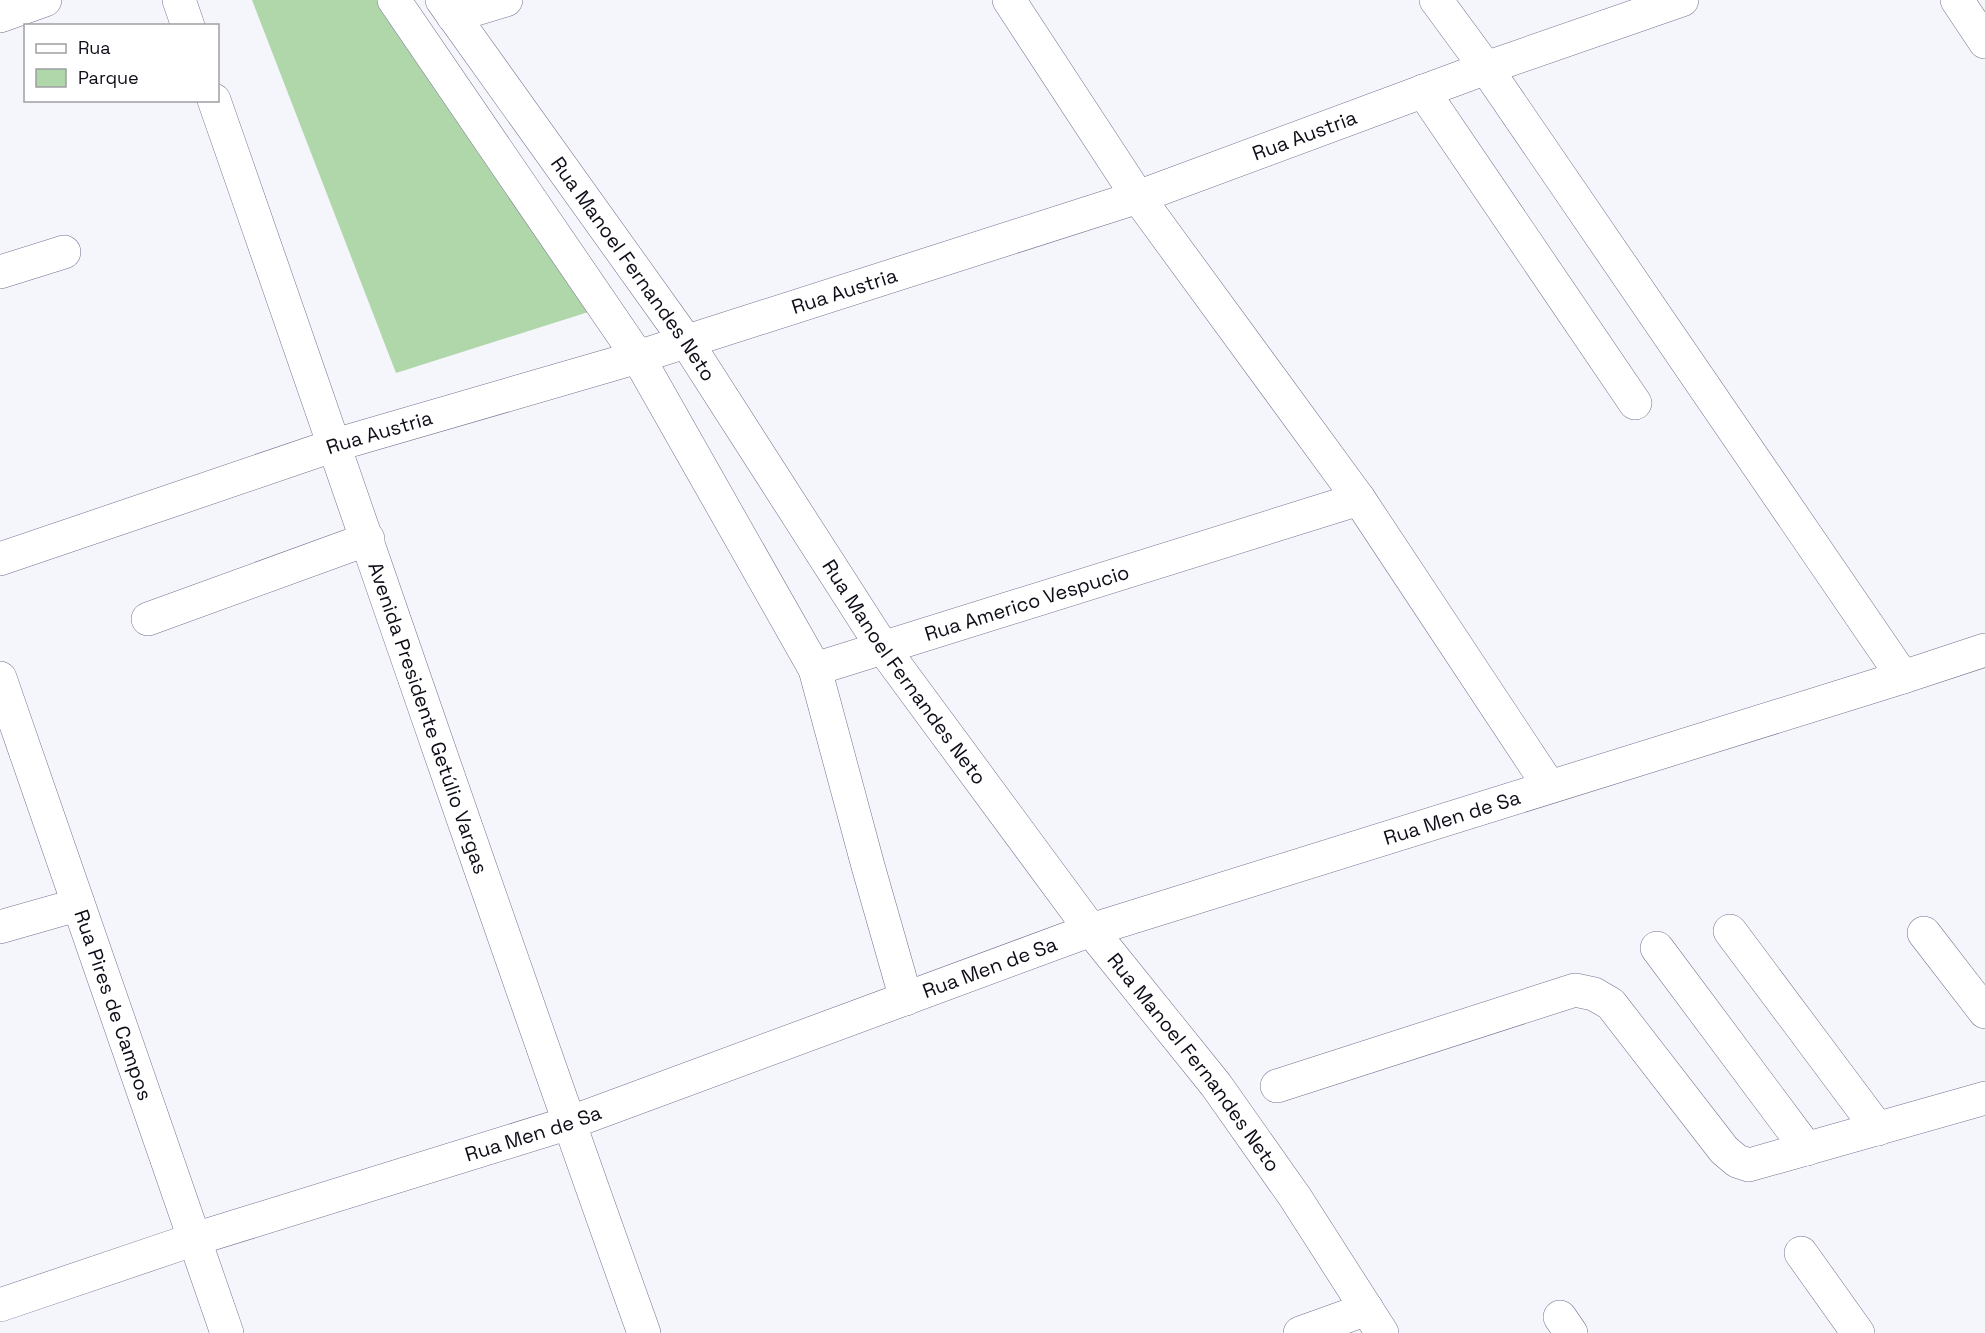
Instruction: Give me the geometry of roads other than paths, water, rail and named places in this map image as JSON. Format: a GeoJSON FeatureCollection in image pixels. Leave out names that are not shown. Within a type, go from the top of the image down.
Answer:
{"type":"FeatureCollection","features":[{"type":"Feature","properties":{"kind":"street"},"geometry":{"type":"LineString","coordinates":[[0,16],[45,0]]}},
{"type":"Feature","properties":{"kind":"street"},"geometry":{"type":"LineString","coordinates":[[179,0],[187,24]]}},
{"type":"Feature","properties":{"kind":"street"},"geometry":{"type":"LineString","coordinates":[[394,0],[638,357],[815,669],[906,999]]}},
{"type":"Feature","properties":{"kind":"street"},"geometry":{"type":"LineString","coordinates":[[447,8],[506,0]]}},
{"type":"Feature","properties":{"kind":"street"},"geometry":{"type":"LineString","coordinates":[[1009,0],[1138,197],[1359,499],[1549,786]]}},
{"type":"Feature","properties":{"kind":"street"},"geometry":{"type":"LineString","coordinates":[[1436,0],[1486,68],[1903,677]]}},
{"type":"Feature","properties":{"kind":"street","name":"Rua Austria"},"geometry":{"type":"LineString","coordinates":[[0,559],[335,445],[638,357],[1138,197],[1486,68],[1682,0]]}},
{"type":"Feature","properties":{"kind":"street"},"geometry":{"type":"LineString","coordinates":[[1957,0],[1985,42]]}},
{"type":"Feature","properties":{"kind":"street","name":"Rua Manoel Fernandes Neto"},"geometry":{"type":"LineString","coordinates":[[447,8],[686,341],[883,648],[1091,930],[1216,1085],[1295,1197],[1374,1321]]}},
{"type":"Feature","properties":{"kind":"street"},"geometry":{"type":"LineString","coordinates":[[1423,91],[1635,404]]}},
{"type":"Feature","properties":{"kind":"street","name":"Avenida Presidente Getúlio Vargas"},"geometry":{"type":"LineString","coordinates":[[215,102],[644,1333]]}},
{"type":"Feature","properties":{"kind":"street"},"geometry":{"type":"LineString","coordinates":[[0,272],[64,252]]}},
{"type":"Feature","properties":{"kind":"street","name":"Rua Americo Vespucio"},"geometry":{"type":"LineString","coordinates":[[815,669],[1359,499]]}},
{"type":"Feature","properties":{"kind":"street"},"geometry":{"type":"LineString","coordinates":[[148,619],[368,539]]}},
{"type":"Feature","properties":{"kind":"street","name":"Rua Men de Sa"},"geometry":{"type":"LineString","coordinates":[[0,1305],[195,1239],[569,1123],[1091,930],[1985,650]]}},
{"type":"Feature","properties":{"kind":"street","name":"Rua Pires de Campos"},"geometry":{"type":"LineString","coordinates":[[0,678],[227,1333]]}},
{"type":"Feature","properties":{"kind":"street"},"geometry":{"type":"LineString","coordinates":[[0,927],[77,904]]}},
{"type":"Feature","properties":{"kind":"street"},"geometry":{"type":"LineString","coordinates":[[1730,932],[1878,1129]]}},
{"type":"Feature","properties":{"kind":"street"},"geometry":{"type":"LineString","coordinates":[[1924,933],[1985,1012]]}},
{"type":"Feature","properties":{"kind":"street"},"geometry":{"type":"LineString","coordinates":[[1657,948],[1807,1149]]}},
{"type":"Feature","properties":{"kind":"street"},"geometry":{"type":"LineString","coordinates":[[1277,1086],[1575,990],[1594,994],[1611,1004],[1724,1150],[1737,1161],[1749,1165],[1985,1098]]}},
{"type":"Feature","properties":{"kind":"street"},"geometry":{"type":"LineString","coordinates":[[1801,1253],[1858,1333]]}},
{"type":"Feature","properties":{"kind":"street"},"geometry":{"type":"LineString","coordinates":[[1300,1333],[1374,1321]]}}]}
